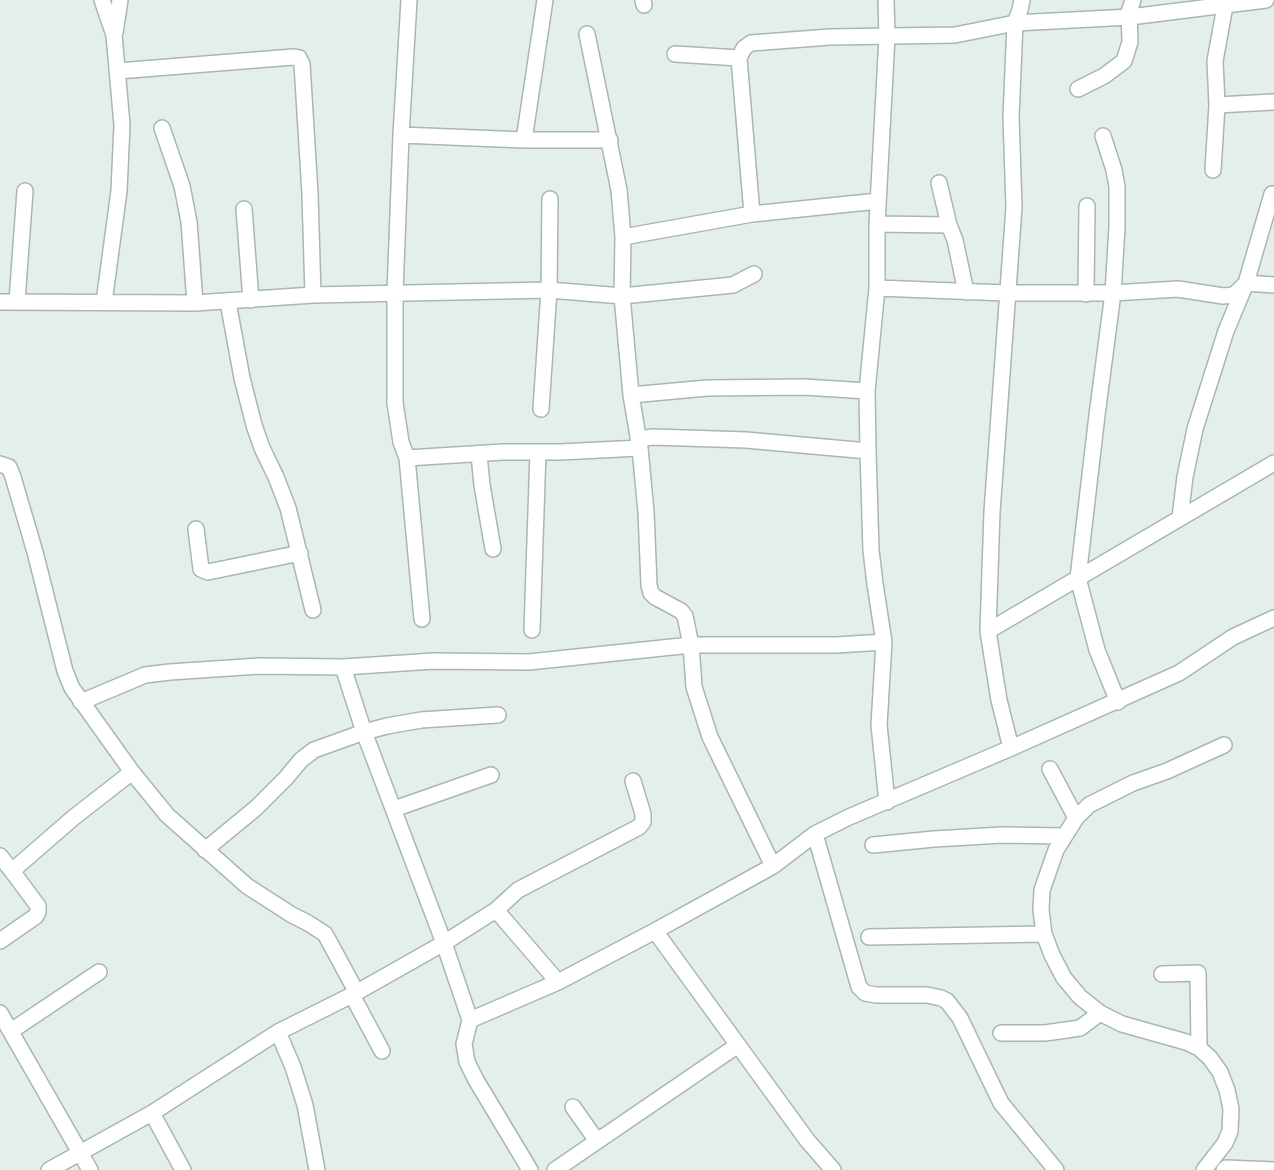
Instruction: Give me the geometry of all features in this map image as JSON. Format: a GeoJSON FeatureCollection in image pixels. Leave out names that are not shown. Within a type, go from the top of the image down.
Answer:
{"type":"FeatureCollection","features":[{"type":"Feature","properties":{"kind":"street"},"geometry":{"type":"LineString","coordinates":[[102,0],[114,35],[122,125],[119,191],[104,302]]}},
{"type":"Feature","properties":{"kind":"street"},"geometry":{"type":"LineString","coordinates":[[114,35],[120,0]]}},
{"type":"Feature","properties":{"kind":"street"},"geometry":{"type":"LineString","coordinates":[[408,0],[395,293],[395,403],[401,442],[407,458],[422,619]]}},
{"type":"Feature","properties":{"kind":"street"},"geometry":{"type":"LineString","coordinates":[[524,140],[545,0]]}},
{"type":"Feature","properties":{"kind":"street"},"geometry":{"type":"LineString","coordinates":[[886,0],[887,36],[877,224],[877,288],[868,391],[868,451],[871,550],[884,642],[879,725],[887,802]]}},
{"type":"Feature","properties":{"kind":"street"},"geometry":{"type":"LineString","coordinates":[[1011,748],[999,700],[988,631],[992,512],[1006,294],[1014,206],[1011,117],[1015,23],[1022,0]]}},
{"type":"Feature","properties":{"kind":"street"},"geometry":{"type":"LineString","coordinates":[[1078,89],[1104,76],[1124,62],[1130,42],[1129,12],[1133,0]]}},
{"type":"Feature","properties":{"kind":"street"},"geometry":{"type":"LineString","coordinates":[[752,214],[740,58],[744,48],[751,43],[830,37],[955,35],[1015,23],[1130,18],[1266,0]]}},
{"type":"Feature","properties":{"kind":"street"},"geometry":{"type":"LineString","coordinates":[[1213,170],[1217,105],[1215,60],[1225,6]]}},
{"type":"Feature","properties":{"kind":"street"},"geometry":{"type":"LineString","coordinates":[[587,34],[619,190],[623,237],[622,296],[631,395],[639,443],[646,512],[649,585],[651,593],[655,597],[682,611],[685,616],[691,645],[694,687],[710,738],[773,866]]}},
{"type":"Feature","properties":{"kind":"street"},"geometry":{"type":"LineString","coordinates":[[675,54],[740,58]]}},
{"type":"Feature","properties":{"kind":"street"},"geometry":{"type":"LineString","coordinates":[[118,71],[299,58],[302,64],[309,176],[313,295]]}},
{"type":"Feature","properties":{"kind":"street"},"geometry":{"type":"LineString","coordinates":[[1217,105],[1274,102]]}},
{"type":"Feature","properties":{"kind":"street"},"geometry":{"type":"LineString","coordinates":[[162,128],[182,186],[189,222],[195,303]]}},
{"type":"Feature","properties":{"kind":"street"},"geometry":{"type":"LineString","coordinates":[[401,135],[524,140],[610,140]]}},
{"type":"Feature","properties":{"kind":"street"},"geometry":{"type":"LineString","coordinates":[[1103,136],[1114,170],[1117,187],[1114,293],[1097,415],[1078,578],[1097,650],[1118,702]]}},
{"type":"Feature","properties":{"kind":"street"},"geometry":{"type":"LineString","coordinates":[[939,182],[949,225],[955,240],[966,292]]}},
{"type":"Feature","properties":{"kind":"street"},"geometry":{"type":"LineString","coordinates":[[17,301],[25,191]]}},
{"type":"Feature","properties":{"kind":"street"},"geometry":{"type":"LineString","coordinates":[[1180,517],[1185,477],[1195,428],[1226,331],[1246,282],[1272,194]]}},
{"type":"Feature","properties":{"kind":"street"},"geometry":{"type":"LineString","coordinates":[[541,409],[549,290],[550,199]]}},
{"type":"Feature","properties":{"kind":"street"},"geometry":{"type":"LineString","coordinates":[[623,237],[752,214],[878,201]]}},
{"type":"Feature","properties":{"kind":"street"},"geometry":{"type":"LineString","coordinates":[[1086,294],[1087,206]]}},
{"type":"Feature","properties":{"kind":"street"},"geometry":{"type":"LineString","coordinates":[[244,209],[251,300]]}},
{"type":"Feature","properties":{"kind":"street"},"geometry":{"type":"LineString","coordinates":[[877,224],[949,225]]}},
{"type":"Feature","properties":{"kind":"street"},"geometry":{"type":"LineString","coordinates":[[0,302],[195,303],[313,295],[549,290],[622,296],[733,285],[754,274]]}},
{"type":"Feature","properties":{"kind":"street"},"geometry":{"type":"LineString","coordinates":[[877,288],[1006,294],[1086,294],[1178,289],[1223,296],[1234,295],[1246,282]]}},
{"type":"Feature","properties":{"kind":"street"},"geometry":{"type":"LineString","coordinates":[[1246,282],[1274,285]]}},
{"type":"Feature","properties":{"kind":"street"},"geometry":{"type":"LineString","coordinates":[[228,302],[242,378],[254,425],[288,508],[313,610]]}},
{"type":"Feature","properties":{"kind":"street"},"geometry":{"type":"LineString","coordinates":[[631,395],[707,388],[804,387],[868,391]]}},
{"type":"Feature","properties":{"kind":"street"},"geometry":{"type":"LineString","coordinates":[[407,458],[503,452],[610,450],[639,443],[653,437],[746,440],[868,451]]}},
{"type":"Feature","properties":{"kind":"street"},"geometry":{"type":"LineString","coordinates":[[532,630],[538,452]]}},
{"type":"Feature","properties":{"kind":"street"},"geometry":{"type":"LineString","coordinates":[[479,455],[493,548]]}},
{"type":"Feature","properties":{"kind":"street"},"geometry":{"type":"LineString","coordinates":[[988,631],[1274,463]]}},
{"type":"Feature","properties":{"kind":"street"},"geometry":{"type":"LineString","coordinates":[[0,464],[8,467],[13,477],[35,552],[65,671],[72,688],[81,702],[132,772],[167,815],[247,886],[325,934],[382,1051]]}},
{"type":"Feature","properties":{"kind":"street"},"geometry":{"type":"LineString","coordinates":[[196,529],[202,569],[208,572],[300,553]]}},
{"type":"Feature","properties":{"kind":"street"},"geometry":{"type":"LineString","coordinates":[[470,1020],[558,982],[655,931],[773,866],[816,834],[849,817],[1118,702],[1180,673],[1234,637],[1274,618]]}},
{"type":"Feature","properties":{"kind":"street"},"geometry":{"type":"LineString","coordinates":[[81,702],[145,675],[170,672],[259,666],[343,667],[434,661],[529,662],[691,645],[836,645],[884,642]]}},
{"type":"Feature","properties":{"kind":"street"},"geometry":{"type":"LineString","coordinates":[[343,667],[364,732],[444,943],[470,1020],[464,1044],[470,1070],[530,1170]]}},
{"type":"Feature","properties":{"kind":"street"},"geometry":{"type":"LineString","coordinates":[[205,850],[256,808],[301,760],[314,750],[364,732],[421,720],[498,715]]}},
{"type":"Feature","properties":{"kind":"street"},"geometry":{"type":"LineString","coordinates":[[1204,1170],[1225,1143],[1230,1131],[1231,1109],[1227,1090],[1220,1072],[1210,1058],[1199,1048],[1186,1042],[1122,1024],[1100,1013],[1080,997],[1064,978],[1044,934],[1041,910],[1042,890],[1048,869],[1064,836],[1076,818],[1089,805],[1107,795],[1224,745]]}},
{"type":"Feature","properties":{"kind":"street"},"geometry":{"type":"LineString","coordinates":[[1050,769],[1076,818]]}},
{"type":"Feature","properties":{"kind":"street"},"geometry":{"type":"LineString","coordinates":[[12,871],[73,818],[132,772]]}},
{"type":"Feature","properties":{"kind":"street"},"geometry":{"type":"LineString","coordinates":[[394,809],[491,775]]}},
{"type":"Feature","properties":{"kind":"street"},"geometry":{"type":"LineString","coordinates":[[49,1170],[152,1113],[278,1032],[354,993],[444,943],[496,910],[518,890],[639,827],[643,822],[643,814],[633,781]]}},
{"type":"Feature","properties":{"kind":"street"},"geometry":{"type":"LineString","coordinates":[[816,834],[859,987],[865,993],[876,995],[927,995],[947,1001],[960,1018],[1001,1103],[1056,1170]]}},
{"type":"Feature","properties":{"kind":"street"},"geometry":{"type":"LineString","coordinates":[[873,845],[1002,835],[1064,836]]}},
{"type":"Feature","properties":{"kind":"street"},"geometry":{"type":"LineString","coordinates":[[0,856],[38,906],[36,916],[0,941]]}},
{"type":"Feature","properties":{"kind":"street"},"geometry":{"type":"LineString","coordinates":[[496,910],[558,982]]}},
{"type":"Feature","properties":{"kind":"street"},"geometry":{"type":"LineString","coordinates":[[655,931],[807,1140],[833,1170]]}},
{"type":"Feature","properties":{"kind":"street"},"geometry":{"type":"LineString","coordinates":[[869,937],[1044,934]]}},
{"type":"Feature","properties":{"kind":"street"},"geometry":{"type":"LineString","coordinates":[[11,1031],[99,972]]}},
{"type":"Feature","properties":{"kind":"street"},"geometry":{"type":"LineString","coordinates":[[1162,974],[1198,973],[1199,1048]]}},
{"type":"Feature","properties":{"kind":"street"},"geometry":{"type":"LineString","coordinates":[[0,1013],[90,1170]]}},
{"type":"Feature","properties":{"kind":"street"},"geometry":{"type":"LineString","coordinates":[[1001,1033],[1045,1033],[1080,1028],[1100,1013]]}},
{"type":"Feature","properties":{"kind":"street"},"geometry":{"type":"LineString","coordinates":[[278,1032],[293,1067],[302,1098],[317,1170]]}},
{"type":"Feature","properties":{"kind":"street"},"geometry":{"type":"LineString","coordinates":[[555,1170],[738,1046]]}},
{"type":"Feature","properties":{"kind":"street"},"geometry":{"type":"LineString","coordinates":[[573,1107],[596,1141]]}},
{"type":"Feature","properties":{"kind":"street"},"geometry":{"type":"LineString","coordinates":[[152,1113],[183,1170]]}},
{"type":"Feature","properties":{"kind":"street"},"geometry":{"type":"LineString","coordinates":[[1224,1170],[1226,1168],[1274,1170]]}}]}
